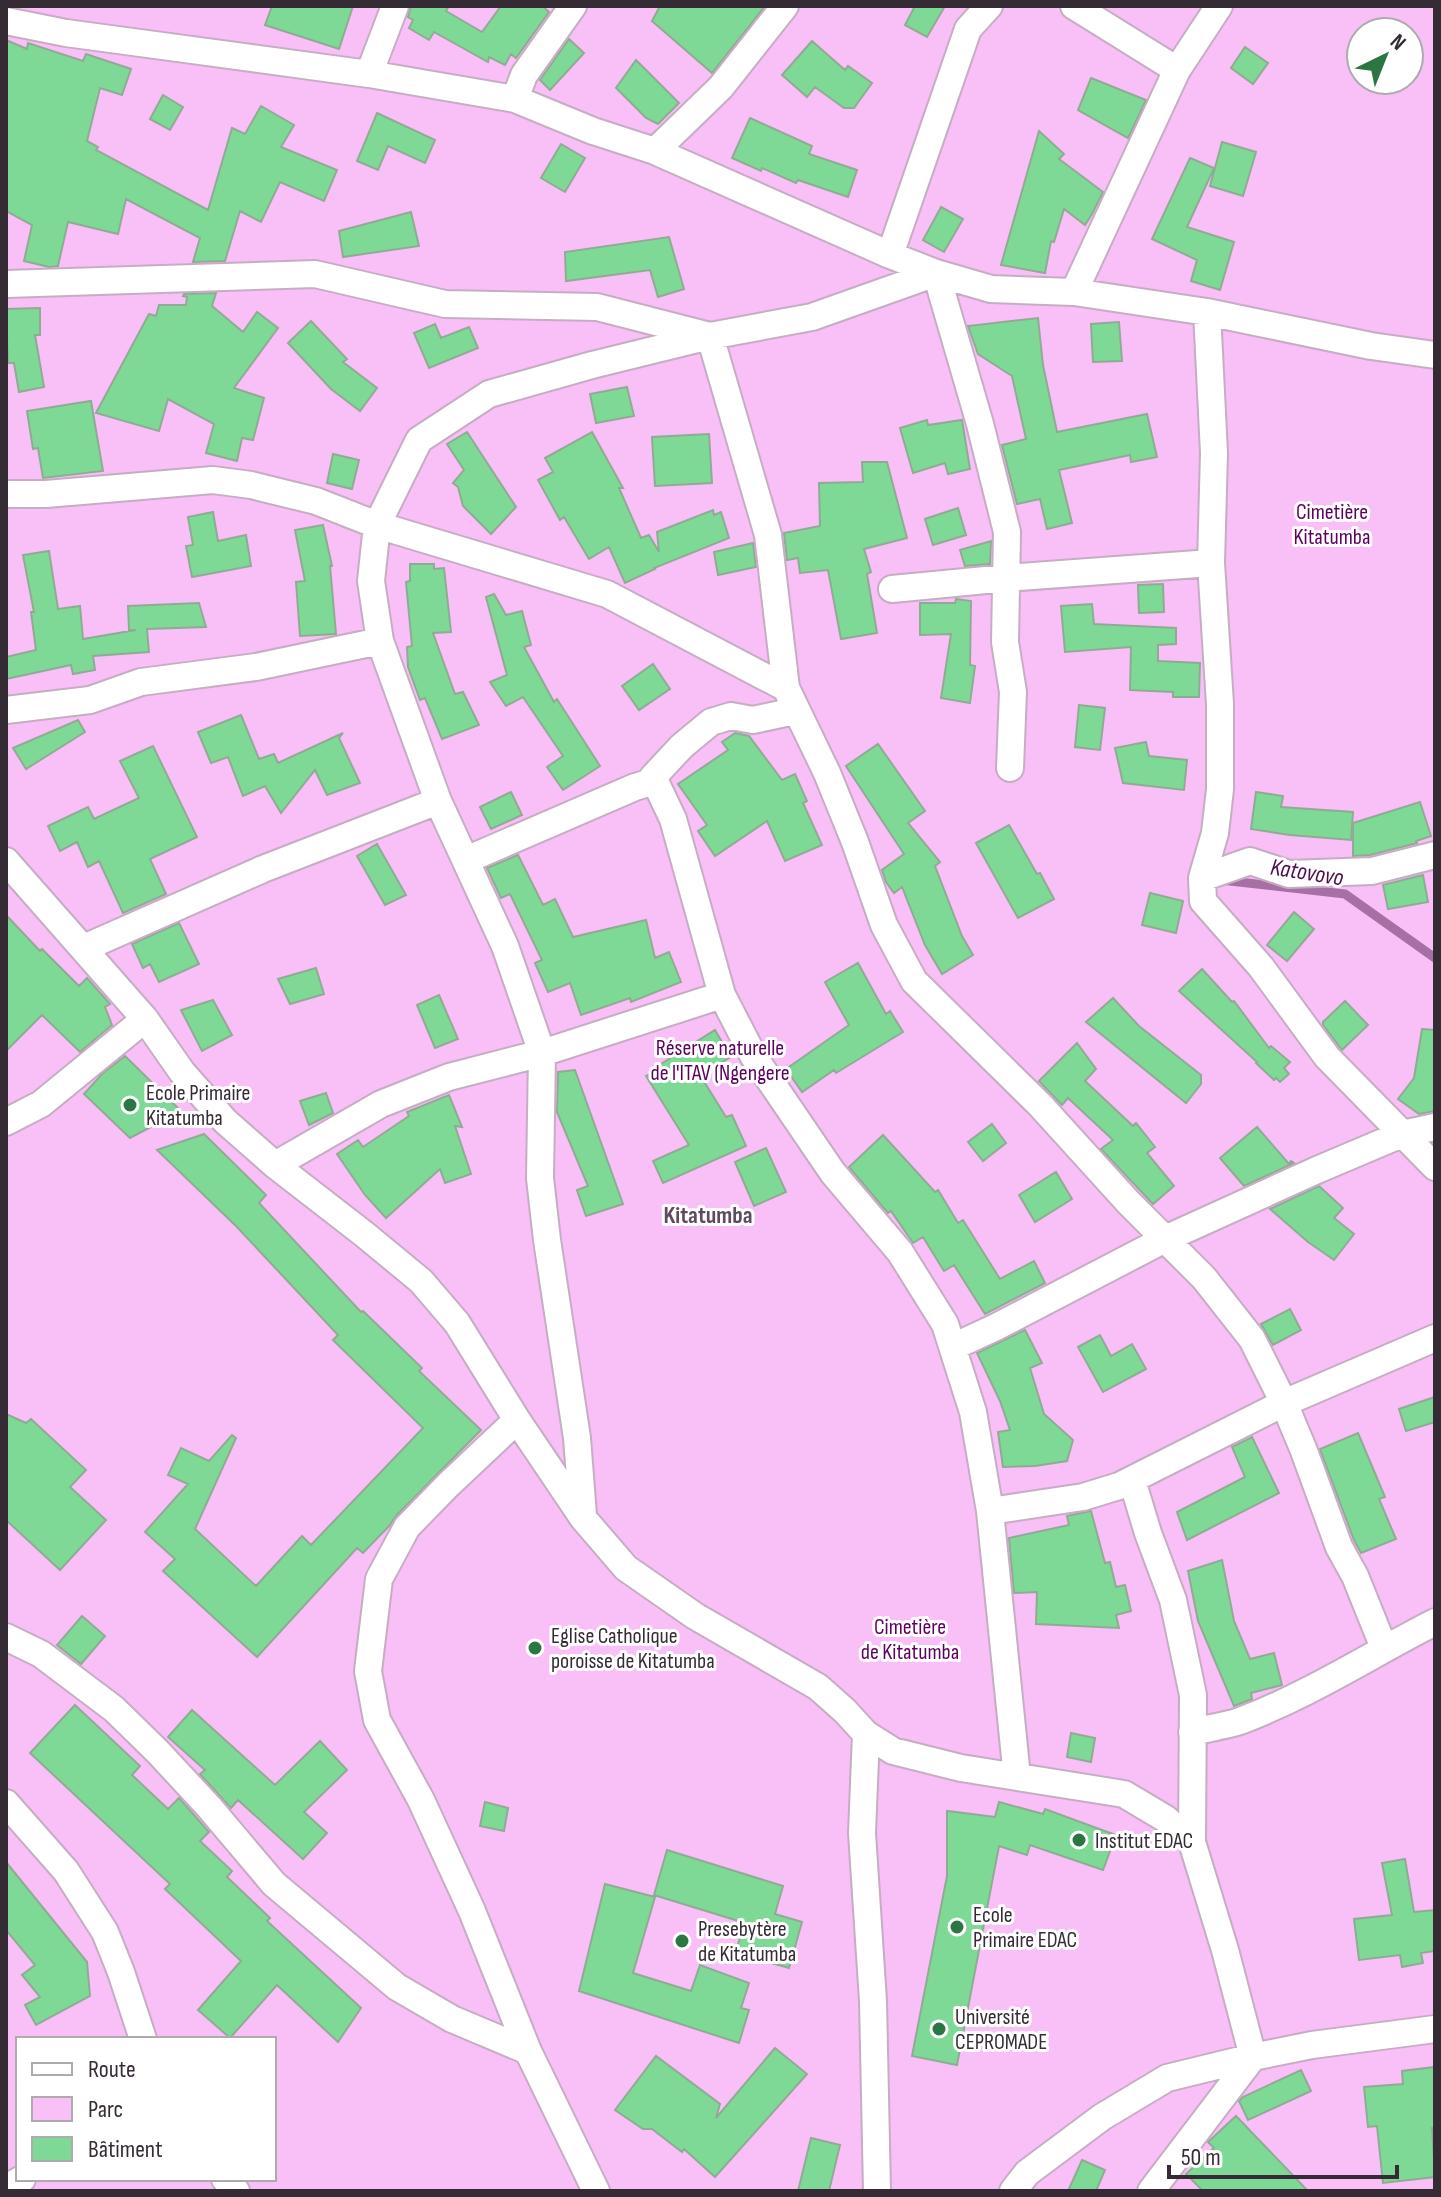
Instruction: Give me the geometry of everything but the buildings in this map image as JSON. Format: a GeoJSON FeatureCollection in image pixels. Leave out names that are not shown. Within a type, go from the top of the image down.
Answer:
{"type":"FeatureCollection","features":[{"type":"Feature","properties":{"kind":"street"},"geometry":{"type":"LineString","coordinates":[[369,74],[395,6]]}},
{"type":"Feature","properties":{"kind":"street"},"geometry":{"type":"LineString","coordinates":[[515,99],[524,75],[573,6]]}},
{"type":"Feature","properties":{"kind":"street"},"geometry":{"type":"LineString","coordinates":[[655,151],[721,87],[785,6]]}},
{"type":"Feature","properties":{"kind":"street"},"geometry":{"type":"LineString","coordinates":[[890,255],[968,29],[989,6]]}},
{"type":"Feature","properties":{"kind":"street"},"geometry":{"type":"LineString","coordinates":[[1074,6],[1177,70]]}},
{"type":"Feature","properties":{"kind":"street"},"geometry":{"type":"LineString","coordinates":[[1074,292],[1177,70],[1219,6]]}},
{"type":"Feature","properties":{"kind":"street"},"geometry":{"type":"LineString","coordinates":[[6,21],[81,35],[369,74],[515,99],[593,131],[655,151],[890,255],[991,289],[1074,292],[1207,312],[1371,346],[1435,355]]}},
{"type":"Feature","properties":{"kind":"street"},"geometry":{"type":"LineString","coordinates":[[583,1518],[577,1438],[540,1178],[542,1053],[505,946],[438,801],[380,641],[371,581],[377,525],[419,440],[489,394],[710,336],[812,317],[936,273]]}},
{"type":"Feature","properties":{"kind":"street"},"geometry":{"type":"LineString","coordinates":[[936,273],[980,424],[1007,532],[1005,642],[1013,692],[1010,768]]}},
{"type":"Feature","properties":{"kind":"street"},"geometry":{"type":"LineString","coordinates":[[6,284],[315,274],[445,304],[597,307],[710,336]]}},
{"type":"Feature","properties":{"kind":"street"},"geometry":{"type":"LineString","coordinates":[[1207,312],[1214,453],[1211,563],[1220,704],[1220,789],[1215,833],[1202,887],[1203,901],[1261,967],[1327,1057],[1435,1167]]}},
{"type":"Feature","properties":{"kind":"street"},"geometry":{"type":"LineString","coordinates":[[710,336],[768,535],[790,699],[827,773],[884,925],[914,981],[1040,1105],[1129,1203],[1204,1278],[1252,1339],[1284,1403],[1339,1547],[1355,1576],[1384,1648]]}},
{"type":"Feature","properties":{"kind":"street"},"geometry":{"type":"LineString","coordinates":[[6,494],[46,494],[213,480],[251,485],[316,501],[377,525],[607,594],[790,699]]}},
{"type":"Feature","properties":{"kind":"street"},"geometry":{"type":"LineString","coordinates":[[892,589],[1211,563]]}},
{"type":"Feature","properties":{"kind":"street"},"geometry":{"type":"LineString","coordinates":[[6,710],[90,700],[141,682],[256,667],[380,641]]}},
{"type":"Feature","properties":{"kind":"street"},"geometry":{"type":"LineString","coordinates":[[790,699],[753,720],[731,716],[711,722],[682,746],[653,777],[673,819],[722,995],[754,1057],[833,1173],[900,1252],[945,1324],[973,1412],[990,1511],[1017,1777]]}},
{"type":"Feature","properties":{"kind":"street"},"geometry":{"type":"LineString","coordinates":[[466,860],[655,781]]}},
{"type":"Feature","properties":{"kind":"street"},"geometry":{"type":"LineString","coordinates":[[84,948],[263,869],[438,801]]}},
{"type":"Feature","properties":{"kind":"street"},"geometry":{"type":"LineString","coordinates":[[1202,887],[1250,861],[1289,874],[1372,871],[1435,855]]}},
{"type":"Feature","properties":{"kind":"street"},"geometry":{"type":"LineString","coordinates":[[6,861],[145,1019],[182,1072],[225,1121],[275,1165],[421,1281],[457,1323],[583,1518],[626,1568],[695,1616],[818,1687],[866,1734],[893,1751],[961,1768],[1124,1794],[1166,1819],[1192,1842]]}},
{"type":"Feature","properties":{"kind":"street"},"geometry":{"type":"LineString","coordinates":[[275,1165],[381,1104],[449,1077],[542,1053],[722,995]]}},
{"type":"Feature","properties":{"kind":"street"},"geometry":{"type":"LineString","coordinates":[[6,1122],[41,1104],[145,1019]]}},
{"type":"Feature","properties":{"kind":"street"},"geometry":{"type":"LineString","coordinates":[[953,1347],[1165,1239],[1402,1134],[1435,1127]]}},
{"type":"Feature","properties":{"kind":"street"},"geometry":{"type":"LineString","coordinates":[[990,1511],[1083,1497],[1119,1486],[1284,1403],[1435,1338]]}},
{"type":"Feature","properties":{"kind":"street"},"geometry":{"type":"LineString","coordinates":[[517,1420],[407,1527],[379,1579],[368,1671],[377,1720],[421,1800],[466,1897],[528,2051],[596,2191]]}},
{"type":"Feature","properties":{"kind":"street"},"geometry":{"type":"LineString","coordinates":[[1132,1480],[1173,1600],[1193,1695],[1192,1842],[1253,2057]]}},
{"type":"Feature","properties":{"kind":"street"},"geometry":{"type":"LineString","coordinates":[[1192,1732],[1238,1722],[1309,1691],[1435,1622]]}},
{"type":"Feature","properties":{"kind":"street"},"geometry":{"type":"LineString","coordinates":[[6,1637],[41,1654],[114,1709],[199,1796],[274,1884],[397,1987],[452,2019],[528,2051]]}},
{"type":"Feature","properties":{"kind":"street"},"geometry":{"type":"LineString","coordinates":[[866,1734],[862,1833],[873,2001],[877,2191]]}},
{"type":"Feature","properties":{"kind":"street"},"geometry":{"type":"LineString","coordinates":[[6,1803],[66,1871],[105,1932],[142,2037]]}},
{"type":"Feature","properties":{"kind":"street"},"geometry":{"type":"LineString","coordinates":[[1013,2191],[1027,2173],[1090,2127],[1167,2078],[1312,2045],[1435,2029]]}},
{"type":"Feature","properties":{"kind":"street"},"geometry":{"type":"LineString","coordinates":[[1151,2191],[1253,2057]]}},
{"type":"Feature","properties":{"kind":"green space","name":"Réserve naturelle de l'ITAV (Ngengere"},"geometry":{"type":"Polygon","coordinates":[[[6,6],[1435,6],[1435,2191],[6,2191],[6,6]]]}},
{"type":"Feature","properties":{"kind":"waterway","name":"Katovovo"},"geometry":{"type":"LineString","coordinates":[[1221,880],[1345,894],[1435,958]]}},
{"type":"Feature","properties":{"kind":"place","name":"Ecole Primaire Kitatumba"},"geometry":{"type":"Point","coordinates":[130,1105]}},
{"type":"Feature","properties":{"kind":"place","name":"Eglise Catholique poroisse de Kitatumba"},"geometry":{"type":"Point","coordinates":[535,1648]}},
{"type":"Feature","properties":{"kind":"place","name":"Institut EDAC"},"geometry":{"type":"Point","coordinates":[1079,1840]}},
{"type":"Feature","properties":{"kind":"place","name":"Ecole Primaire EDAC"},"geometry":{"type":"Point","coordinates":[957,1927]}},
{"type":"Feature","properties":{"kind":"place","name":"Presebytère de Kitatumba"},"geometry":{"type":"Point","coordinates":[682,1941]}},
{"type":"Feature","properties":{"kind":"place","name":"Université CEPROMADE"},"geometry":{"type":"Point","coordinates":[939,2029]}},
{"type":"Feature","properties":{"kind":"district","name":"Kitatumba"},"geometry":{"type":"Point","coordinates":[708,1215]}},
{"type":"Feature","properties":{"kind":"park label","name":"Cimetière Kitatumba"},"geometry":{"type":"Point","coordinates":[1332,524]}},
{"type":"Feature","properties":{"kind":"park label","name":"Cimetière de Kitatumba"},"geometry":{"type":"Point","coordinates":[910,1638]}}]}
